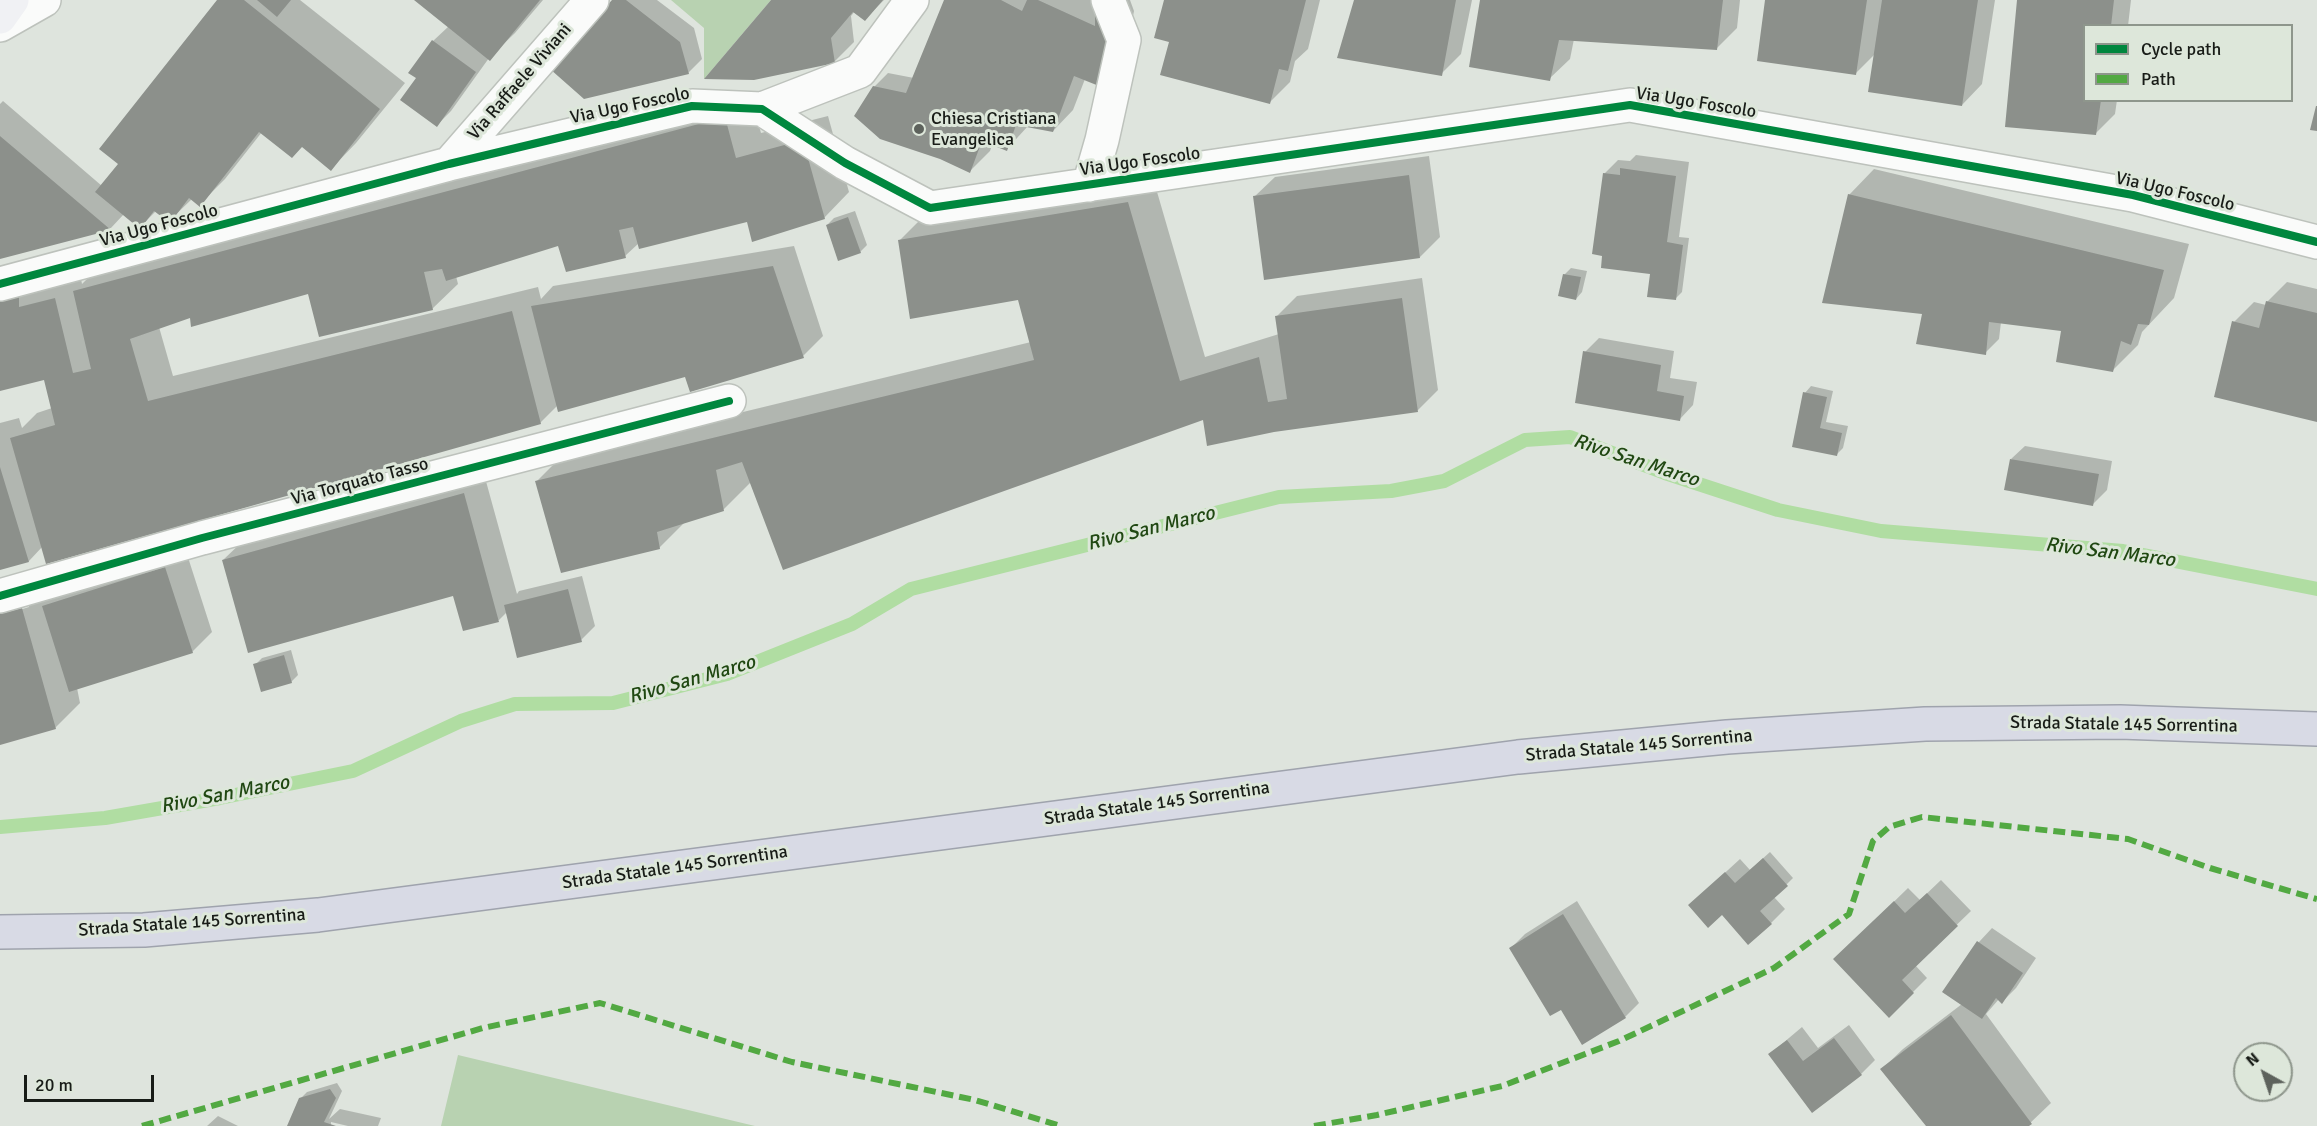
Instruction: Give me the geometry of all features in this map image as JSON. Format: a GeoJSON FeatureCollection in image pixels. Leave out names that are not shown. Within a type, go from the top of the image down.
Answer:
{"type":"FeatureCollection","features":[{"type":"Feature","properties":{"kind":"highway","name":"Strada Statale 145 Sorrentina"},"geometry":{"type":"LineString","coordinates":[[0,932],[144,930],[318,915],[1518,757],[1727,737],[1925,724],[2120,722],[2317,729]]}},
{"type":"Feature","properties":{"kind":"main road"},"geometry":{"type":"LineString","coordinates":[[0,17],[12,0]]}},
{"type":"Feature","properties":{"kind":"street"},"geometry":{"type":"LineString","coordinates":[[0,25],[44,0]]}},
{"type":"Feature","properties":{"kind":"street","name":"Via Raffaele Viviani"},"geometry":{"type":"LineString","coordinates":[[449,164],[592,0]]}},
{"type":"Feature","properties":{"kind":"street"},"geometry":{"type":"LineString","coordinates":[[762,109],[860,71],[912,0]]}},
{"type":"Feature","properties":{"kind":"street","name":"Via Ugo Foscolo"},"geometry":{"type":"LineString","coordinates":[[1089,185],[1102,140],[1124,40],[1108,0]]}},
{"type":"Feature","properties":{"kind":"street","name":"Via Ugo Foscolo"},"geometry":{"type":"LineString","coordinates":[[0,284],[449,164],[692,106],[762,109],[845,163],[930,208],[1630,105],[2133,195],[2317,242]]}},
{"type":"Feature","properties":{"kind":"street","name":"Via Torquato Tasso"},"geometry":{"type":"LineString","coordinates":[[0,596],[202,538],[729,401]]}},
{"type":"Feature","properties":{"kind":"green space"},"geometry":{"type":"Polygon","coordinates":[[[671,0],[771,0],[704,79],[704,28],[671,0]]]}},
{"type":"Feature","properties":{"kind":"green space"},"geometry":{"type":"Polygon","coordinates":[[[458,1055],[755,1126],[441,1126],[458,1055]]]}},
{"type":"Feature","properties":{"kind":"building"},"geometry":{"type":"Polygon","coordinates":[[[217,0],[244,0],[380,109],[331,171],[302,147],[292,158],[259,132],[200,207],[189,198],[170,223],[154,211],[140,229],[95,192],[118,164],[99,149],[217,0]]]}},
{"type":"Feature","properties":{"kind":"building"},"geometry":{"type":"Polygon","coordinates":[[[257,0],[291,0],[277,17],[257,0]]]}},
{"type":"Feature","properties":{"kind":"building"},"geometry":{"type":"Polygon","coordinates":[[[414,0],[540,0],[490,61],[414,0]]]}},
{"type":"Feature","properties":{"kind":"building"},"geometry":{"type":"Polygon","coordinates":[[[612,0],[626,0],[680,42],[689,74],[584,99],[550,69],[612,0]]]}},
{"type":"Feature","properties":{"kind":"building"},"geometry":{"type":"Polygon","coordinates":[[[771,0],[883,0],[865,21],[853,12],[831,38],[835,63],[754,80],[704,79],[771,0]]]}},
{"type":"Feature","properties":{"kind":"building"},"geometry":{"type":"Polygon","coordinates":[[[944,0],[1001,0],[1022,11],[1027,0],[1038,0],[1095,26],[1095,2],[1114,32],[1104,88],[1074,76],[1053,132],[1016,125],[1007,151],[982,141],[970,173],[940,159],[880,139],[854,116],[873,86],[906,93],[944,0]]]}},
{"type":"Feature","properties":{"kind":"building"},"geometry":{"type":"Polygon","coordinates":[[[1164,0],[1306,0],[1288,71],[1279,69],[1270,104],[1160,75],[1169,42],[1154,38],[1164,0]]]}},
{"type":"Feature","properties":{"kind":"building"},"geometry":{"type":"Polygon","coordinates":[[[1354,0],[1456,0],[1442,76],[1337,58],[1354,0]]]}},
{"type":"Feature","properties":{"kind":"building"},"geometry":{"type":"Polygon","coordinates":[[[1480,0],[1723,0],[1717,50],[1559,40],[1550,81],[1469,67],[1480,0]]]}},
{"type":"Feature","properties":{"kind":"building"},"geometry":{"type":"Polygon","coordinates":[[[1765,0],[1867,0],[1856,75],[1757,61],[1765,0]]]}},
{"type":"Feature","properties":{"kind":"building"},"geometry":{"type":"Polygon","coordinates":[[[1882,0],[1978,0],[1962,106],[1868,92],[1882,0]]]}},
{"type":"Feature","properties":{"kind":"building"},"geometry":{"type":"Polygon","coordinates":[[[2017,0],[2114,0],[2111,24],[2083,24],[2083,102],[2101,102],[2096,135],[2005,127],[2017,0]]]}},
{"type":"Feature","properties":{"kind":"building"},"geometry":{"type":"Polygon","coordinates":[[[432,40],[476,72],[437,127],[400,100],[416,78],[408,73],[432,40]]]}},
{"type":"Feature","properties":{"kind":"building"},"geometry":{"type":"Polygon","coordinates":[[[2317,106],[2317,131],[2310,130],[2317,106]]]}},
{"type":"Feature","properties":{"kind":"building"},"geometry":{"type":"Polygon","coordinates":[[[725,117],[736,158],[803,140],[825,219],[752,242],[747,222],[639,249],[633,227],[619,230],[626,258],[566,272],[558,246],[446,281],[442,269],[424,272],[433,310],[319,337],[308,294],[191,327],[190,318],[130,339],[148,401],[512,311],[541,424],[46,564],[10,438],[55,425],[44,380],[0,391],[0,297],[19,292],[19,307],[55,298],[73,373],[91,369],[73,291],[725,117]]]}},
{"type":"Feature","properties":{"kind":"building"},"geometry":{"type":"Polygon","coordinates":[[[0,136],[111,230],[0,259],[0,136]]]}},
{"type":"Feature","properties":{"kind":"building"},"geometry":{"type":"Polygon","coordinates":[[[1620,168],[1676,176],[1667,242],[1683,245],[1676,300],[1647,297],[1650,274],[1601,268],[1602,256],[1592,254],[1603,173],[1620,175],[1620,168]]]}},
{"type":"Feature","properties":{"kind":"building"},"geometry":{"type":"Polygon","coordinates":[[[1409,175],[1420,258],[1264,280],[1253,196],[1409,175]]]}},
{"type":"Feature","properties":{"kind":"building"},"geometry":{"type":"Polygon","coordinates":[[[1848,194],[2164,270],[2149,325],[2138,324],[2131,345],[2121,341],[2113,372],[2056,362],[2061,331],[1989,322],[1986,355],[1916,344],[1922,314],[1822,303],[1848,194]]]}},
{"type":"Feature","properties":{"kind":"building"},"geometry":{"type":"Polygon","coordinates":[[[1128,202],[1180,381],[1259,357],[1268,402],[1287,399],[1275,316],[1402,298],[1418,412],[1274,432],[1207,446],[1203,420],[783,570],[742,462],[716,470],[724,511],[657,532],[660,549],[561,573],[535,481],[1034,360],[1018,300],[910,319],[898,240],[1128,202]]]}},
{"type":"Feature","properties":{"kind":"building"},"geometry":{"type":"Polygon","coordinates":[[[848,217],[861,253],[838,261],[826,225],[848,217]]]}},
{"type":"Feature","properties":{"kind":"building"},"geometry":{"type":"Polygon","coordinates":[[[773,266],[804,358],[690,392],[685,377],[558,412],[531,306],[773,266]]]}},
{"type":"Feature","properties":{"kind":"building"},"geometry":{"type":"Polygon","coordinates":[[[1563,274],[1581,277],[1576,300],[1558,296],[1563,274]]]}},
{"type":"Feature","properties":{"kind":"building"},"geometry":{"type":"Polygon","coordinates":[[[2266,301],[2317,313],[2317,422],[2214,397],[2232,321],[2259,328],[2266,301]]]}},
{"type":"Feature","properties":{"kind":"building"},"geometry":{"type":"Polygon","coordinates":[[[1583,351],[1661,365],[1657,391],[1684,396],[1680,421],[1575,403],[1583,351]]]}},
{"type":"Feature","properties":{"kind":"building"},"geometry":{"type":"Polygon","coordinates":[[[1803,392],[1827,397],[1820,428],[1842,433],[1837,456],[1792,447],[1803,392]]]}},
{"type":"Feature","properties":{"kind":"building"},"geometry":{"type":"Polygon","coordinates":[[[2010,459],[2099,474],[2093,506],[2004,490],[2010,459]]]}},
{"type":"Feature","properties":{"kind":"building"},"geometry":{"type":"Polygon","coordinates":[[[0,467],[29,562],[0,570],[0,467]]]}},
{"type":"Feature","properties":{"kind":"building"},"geometry":{"type":"Polygon","coordinates":[[[464,493],[499,622],[463,631],[453,596],[248,653],[222,560],[464,493]]]}},
{"type":"Feature","properties":{"kind":"building"},"geometry":{"type":"Polygon","coordinates":[[[165,567],[193,653],[69,692],[42,606],[165,567]]]}},
{"type":"Feature","properties":{"kind":"building"},"geometry":{"type":"Polygon","coordinates":[[[568,589],[582,642],[517,658],[504,605],[568,589]]]}},
{"type":"Feature","properties":{"kind":"building"},"geometry":{"type":"Polygon","coordinates":[[[22,608],[56,729],[0,745],[0,614],[22,608]]]}},
{"type":"Feature","properties":{"kind":"building"},"geometry":{"type":"Polygon","coordinates":[[[284,655],[292,683],[261,692],[253,664],[284,655]]]}},
{"type":"Feature","properties":{"kind":"building"},"geometry":{"type":"Polygon","coordinates":[[[1763,858],[1788,886],[1760,911],[1772,924],[1748,945],[1722,915],[1708,928],[1688,905],[1725,872],[1735,883],[1763,858]]]}},
{"type":"Feature","properties":{"kind":"building"},"geometry":{"type":"Polygon","coordinates":[[[1927,893],[1958,926],[1902,980],[1914,993],[1889,1018],[1833,959],[1894,901],[1905,913],[1927,893]]]}},
{"type":"Feature","properties":{"kind":"building"},"geometry":{"type":"Polygon","coordinates":[[[1563,914],[1626,1018],[1582,1045],[1561,1010],[1550,1016],[1509,948],[1563,914]]]}},
{"type":"Feature","properties":{"kind":"building"},"geometry":{"type":"Polygon","coordinates":[[[1977,941],[2023,973],[2002,1004],[1996,998],[1982,1019],[1942,992],[1977,941]]]}},
{"type":"Feature","properties":{"kind":"building"},"geometry":{"type":"Polygon","coordinates":[[[1951,1015],[2032,1124],[2029,1126],[1926,1126],[1880,1069],[1951,1015]]]}},
{"type":"Feature","properties":{"kind":"building"},"geometry":{"type":"Polygon","coordinates":[[[1834,1038],[1862,1075],[1812,1113],[1768,1054],[1787,1040],[1803,1061],[1834,1038]]]}},
{"type":"Feature","properties":{"kind":"building"},"geometry":{"type":"Polygon","coordinates":[[[330,1089],[336,1098],[324,1122],[336,1126],[287,1126],[299,1098],[330,1089]]]}},
{"type":"Feature","properties":{"kind":"waterway","name":"Rivo San Marco"},"geometry":{"type":"LineString","coordinates":[[0,827],[105,818],[353,771],[461,721],[515,704],[613,703],[727,674],[852,624],[911,589],[1279,497],[1391,491],[1444,481],[1525,440],[1570,437],[1665,473],[1778,510],[1881,531],[2123,551],[2317,589]]}},
{"type":"Feature","properties":{"kind":"marked path"},"geometry":{"type":"LineString","coordinates":[[1314,1126],[1377,1115],[1502,1086],[1619,1041],[1774,968],[1849,914],[1873,841],[1889,827],[1922,817],[2128,839],[2210,868],[2317,899]]}},
{"type":"Feature","properties":{"kind":"marked path"},"geometry":{"type":"LineString","coordinates":[[142,1126],[483,1028],[600,1003],[792,1062],[975,1100],[1061,1126]]}},
{"type":"Feature","properties":{"kind":"cycle path"},"geometry":{"type":"LineString","coordinates":[[0,284],[449,164],[692,106],[762,109],[845,163],[930,208],[1630,105],[2133,195],[2317,242]]}},
{"type":"Feature","properties":{"kind":"cycle path"},"geometry":{"type":"LineString","coordinates":[[0,596],[202,538],[729,401]]}},
{"type":"Feature","properties":{"kind":"place","name":"Chiesa Cristiana Evangelica"},"geometry":{"type":"Point","coordinates":[919,129]}}]}
